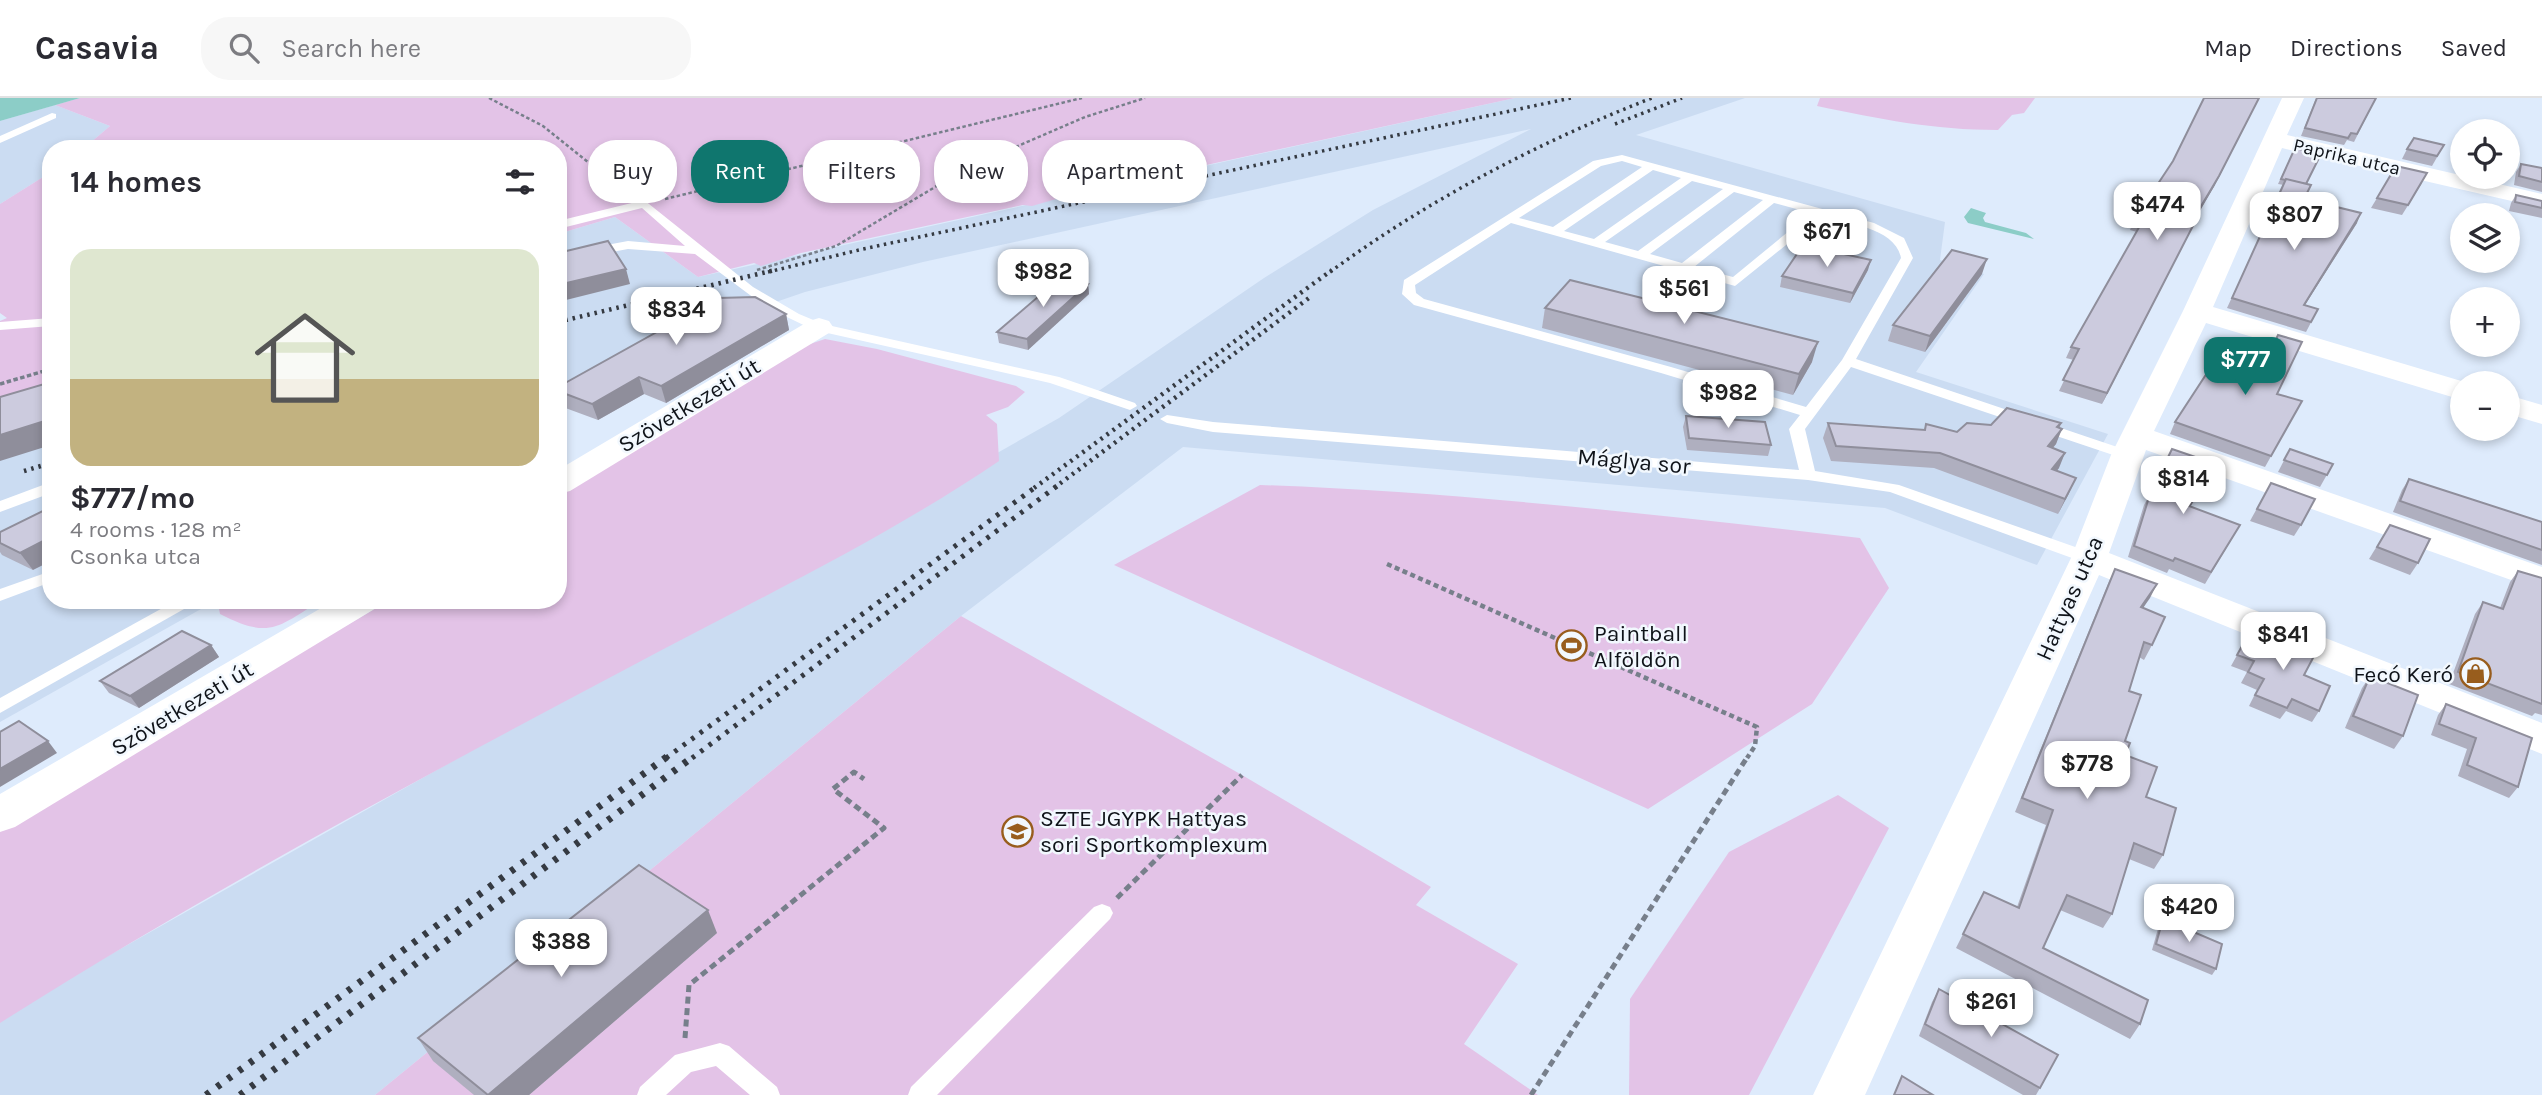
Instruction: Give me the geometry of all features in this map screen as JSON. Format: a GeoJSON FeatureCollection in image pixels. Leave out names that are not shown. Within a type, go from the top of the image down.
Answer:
{"type":"FeatureCollection","features":[{"type":"Feature","properties":{"kind":"street","name":"Hattyas utca"},"geometry":{"type":"LineString","coordinates":[[1839,1095],[2090,558],[2132,445],[2197,311],[2293,98]]}},
{"type":"Feature","properties":{"kind":"street","name":"Paprika utca"},"geometry":{"type":"LineString","coordinates":[[2274,139],[2542,201]]}},
{"type":"Feature","properties":{"kind":"street"},"geometry":{"type":"LineString","coordinates":[[2197,311],[2450,387]]}},
{"type":"Feature","properties":{"kind":"street","name":"Szövetkezeti út"},"geometry":{"type":"LineString","coordinates":[[567,479],[819,327]]}},
{"type":"Feature","properties":{"kind":"street"},"geometry":{"type":"LineString","coordinates":[[2520,408],[2542,415]]}},
{"type":"Feature","properties":{"kind":"street"},"geometry":{"type":"LineString","coordinates":[[2132,445],[2542,580]]}},
{"type":"Feature","properties":{"kind":"street"},"geometry":{"type":"LineString","coordinates":[[2090,558],[2542,739]]}},
{"type":"Feature","properties":{"kind":"street","name":"Szövetkezeti út"},"geometry":{"type":"LineString","coordinates":[[0,815],[348,609]]}},
{"type":"Feature","properties":{"kind":"lane"},"geometry":{"type":"LineString","coordinates":[[0,140],[52,116]]}},
{"type":"Feature","properties":{"kind":"lane"},"geometry":{"type":"LineString","coordinates":[[1808,475],[1797,429],[1809,413],[1848,361],[1907,258],[1907,248],[1897,237],[1820,212],[1622,158],[1597,163],[1409,283],[1409,294],[1419,302],[1666,370],[1809,413]]}},
{"type":"Feature","properties":{"kind":"lane"},"geometry":{"type":"LineString","coordinates":[[1554,232],[1651,166]]}},
{"type":"Feature","properties":{"kind":"lane"},"geometry":{"type":"LineString","coordinates":[[1596,243],[1690,177]]}},
{"type":"Feature","properties":{"kind":"lane"},"geometry":{"type":"LineString","coordinates":[[1640,256],[1732,188]]}},
{"type":"Feature","properties":{"kind":"lane"},"geometry":{"type":"LineString","coordinates":[[1684,268],[1772,199]]}},
{"type":"Feature","properties":{"kind":"lane"},"geometry":{"type":"LineString","coordinates":[[567,223],[644,204],[699,251],[777,310],[819,327],[1054,380],[1130,406]]}},
{"type":"Feature","properties":{"kind":"lane"},"geometry":{"type":"LineString","coordinates":[[1509,219],[1735,282],[1820,212]]}},
{"type":"Feature","properties":{"kind":"lane"},"geometry":{"type":"LineString","coordinates":[[567,256],[628,245],[699,251]]}},
{"type":"Feature","properties":{"kind":"lane"},"geometry":{"type":"LineString","coordinates":[[0,326],[42,323]]}},
{"type":"Feature","properties":{"kind":"lane"},"geometry":{"type":"LineString","coordinates":[[1848,361],[2132,445]]}},
{"type":"Feature","properties":{"kind":"lane","name":"Máglya sor"},"geometry":{"type":"LineString","coordinates":[[1167,419],[1213,427],[1808,475],[1893,488],[2090,558]]}},
{"type":"Feature","properties":{"kind":"lane"},"geometry":{"type":"LineString","coordinates":[[0,507],[42,491]]}},
{"type":"Feature","properties":{"kind":"lane"},"geometry":{"type":"LineString","coordinates":[[0,595],[42,579]]}},
{"type":"Feature","properties":{"kind":"lane"},"geometry":{"type":"LineString","coordinates":[[0,706],[175,609]]}},
{"type":"Feature","properties":{"kind":"lane"},"geometry":{"type":"LineString","coordinates":[[920,1095],[1102,913]]}},
{"type":"Feature","properties":{"kind":"lane"},"geometry":{"type":"LineString","coordinates":[[649,1095],[684,1063],[720,1054],[768,1095]]}},
{"type":"Feature","properties":{"kind":"path"},"geometry":{"type":"LineString","coordinates":[[489,98],[561,140]]}},
{"type":"Feature","properties":{"kind":"path"},"geometry":{"type":"LineString","coordinates":[[567,144],[586,157],[621,189],[644,204],[1082,98]]}},
{"type":"Feature","properties":{"kind":"path"},"geometry":{"type":"LineString","coordinates":[[732,276],[836,246],[967,168],[1072,122],[1145,98]]}},
{"type":"Feature","properties":{"kind":"path"},"geometry":{"type":"LineString","coordinates":[[0,384],[42,372]]}},
{"type":"Feature","properties":{"kind":"path"},"geometry":{"type":"LineString","coordinates":[[1387,564],[1757,727],[1755,746],[1531,1095]]}},
{"type":"Feature","properties":{"kind":"path"},"geometry":{"type":"LineString","coordinates":[[684,1063],[689,985],[884,828],[832,789],[854,772],[864,779]]}},
{"type":"Feature","properties":{"kind":"path"},"geometry":{"type":"LineString","coordinates":[[1102,913],[1242,775]]}},
{"type":"Feature","properties":{"kind":"shaded area"},"geometry":{"type":"Polygon","coordinates":[[[0,98],[80,98],[0,121],[0,98]]]}},
{"type":"Feature","properties":{"kind":"shaded area"},"geometry":{"type":"Polygon","coordinates":[[[80,98],[1515,98],[1207,165],[1207,140],[1042,140],[1042,203],[801,253],[761,266],[754,263],[698,277],[615,217],[567,231],[567,140],[94,140],[110,126],[55,105],[80,98]]]}},
{"type":"Feature","properties":{"kind":"shaded area"},"geometry":{"type":"Polygon","coordinates":[[[1515,98],[1745,98],[1636,135],[1945,222],[1940,260],[1984,274],[1916,372],[2108,434],[2037,565],[1885,508],[1183,447],[961,616],[375,1095],[0,1095],[0,1017],[1059,418],[1264,278],[1373,210],[1531,129],[1207,200],[1207,165],[1515,98]]]}},
{"type":"Feature","properties":{"kind":"shaded area"},"geometry":{"type":"Polygon","coordinates":[[[1820,98],[2035,98],[2024,113],[2012,115],[1998,130],[1929,126],[1885,119],[1817,106],[1820,98]]]}},
{"type":"Feature","properties":{"kind":"shaded area"},"geometry":{"type":"Polygon","coordinates":[[[55,105],[110,126],[94,140],[42,140],[42,178],[0,204],[0,121],[55,105]]]}},
{"type":"Feature","properties":{"kind":"shaded area"},"geometry":{"type":"Polygon","coordinates":[[[42,178],[42,386],[0,400],[0,321],[7,318],[0,313],[0,204],[42,178]]]}},
{"type":"Feature","properties":{"kind":"shaded area"},"geometry":{"type":"Polygon","coordinates":[[[1042,202],[1193,203],[923,262],[805,292],[669,339],[567,400],[567,231],[615,217],[698,277],[1042,202]]]}},
{"type":"Feature","properties":{"kind":"shaded area"},"geometry":{"type":"Polygon","coordinates":[[[1971,208],[1986,213],[1983,218],[1985,222],[2026,233],[2034,239],[1968,223],[1964,217],[1971,208]]]}},
{"type":"Feature","properties":{"kind":"shaded area"},"geometry":{"type":"Polygon","coordinates":[[[825,339],[877,349],[1016,386],[1025,392],[1008,407],[986,415],[997,424],[999,461],[909,518],[388,796],[153,929],[0,1023],[0,828],[375,609],[567,609],[567,490],[798,348],[825,339]]]}},
{"type":"Feature","properties":{"kind":"shaded area"},"geometry":{"type":"Polygon","coordinates":[[[42,386],[42,609],[201,609],[0,722],[0,400],[42,386]]]}},
{"type":"Feature","properties":{"kind":"shaded area","name":"Paintball Alföldön"},"geometry":{"type":"Polygon","coordinates":[[[1260,485],[1485,499],[1860,538],[1889,588],[1812,704],[1648,809],[1114,565],[1260,485]]]}},
{"type":"Feature","properties":{"kind":"shaded area"},"geometry":{"type":"Polygon","coordinates":[[[219,609],[307,609],[283,623],[263,628],[251,627],[220,614],[219,609]]]}},
{"type":"Feature","properties":{"kind":"shaded area","name":"SZTE JGYPK Hattyas sori Sportkomplexum"},"geometry":{"type":"Polygon","coordinates":[[[961,616],[1242,775],[1431,887],[1416,905],[1518,964],[1464,1044],[1538,1095],[375,1095],[961,616]]]}},
{"type":"Feature","properties":{"kind":"shaded area"},"geometry":{"type":"Polygon","coordinates":[[[1838,795],[1889,828],[1749,1095],[1629,1095],[1630,999],[1729,852],[1838,795]]]}},
{"type":"Feature","properties":{"kind":"building"},"geometry":{"type":"Polygon","coordinates":[[[2204,98],[2259,98],[2194,218],[2197,218],[2107,393],[2063,380],[2079,349],[2071,347],[2142,222],[2134,220],[2173,161],[2204,98]]]}},
{"type":"Feature","properties":{"kind":"building"},"geometry":{"type":"Polygon","coordinates":[[[2317,98],[2376,98],[2357,134],[2351,133],[2348,138],[2305,128],[2317,98]]]}},
{"type":"Feature","properties":{"kind":"building"},"geometry":{"type":"Polygon","coordinates":[[[2414,138],[2444,145],[2437,156],[2407,149],[2414,138]]]}},
{"type":"Feature","properties":{"kind":"building"},"geometry":{"type":"Polygon","coordinates":[[[2295,148],[2321,154],[2306,184],[2281,179],[2295,148]]]}},
{"type":"Feature","properties":{"kind":"building"},"geometry":{"type":"Polygon","coordinates":[[[2521,164],[2542,168],[2542,182],[2520,176],[2521,164]]]}},
{"type":"Feature","properties":{"kind":"building"},"geometry":{"type":"Polygon","coordinates":[[[2396,166],[2427,173],[2408,205],[2377,198],[2396,166]]]}},
{"type":"Feature","properties":{"kind":"building"},"geometry":{"type":"Polygon","coordinates":[[[2286,179],[2311,185],[2304,199],[2361,213],[2304,305],[2318,309],[2311,322],[2232,298],[2286,179]]]}},
{"type":"Feature","properties":{"kind":"building"},"geometry":{"type":"Polygon","coordinates":[[[2516,195],[2542,201],[2542,208],[2520,203],[2515,202],[2516,195]]]}},
{"type":"Feature","properties":{"kind":"building"},"geometry":{"type":"Polygon","coordinates":[[[608,241],[626,269],[567,283],[567,251],[608,241]]]}},
{"type":"Feature","properties":{"kind":"building"},"geometry":{"type":"Polygon","coordinates":[[[1803,245],[1871,260],[1853,293],[1782,276],[1803,245]]]}},
{"type":"Feature","properties":{"kind":"building"},"geometry":{"type":"Polygon","coordinates":[[[1952,250],[1987,259],[1930,336],[1893,325],[1952,250]]]}},
{"type":"Feature","properties":{"kind":"building"},"geometry":{"type":"Polygon","coordinates":[[[1060,278],[1088,284],[1027,339],[997,332],[1060,278]]]}},
{"type":"Feature","properties":{"kind":"building"},"geometry":{"type":"Polygon","coordinates":[[[1570,280],[1818,342],[1799,374],[1545,308],[1570,280]]]}},
{"type":"Feature","properties":{"kind":"building"},"geometry":{"type":"Polygon","coordinates":[[[755,297],[786,314],[661,386],[639,377],[592,404],[567,394],[567,382],[718,298],[755,297]]]}},
{"type":"Feature","properties":{"kind":"building"},"geometry":{"type":"Polygon","coordinates":[[[2278,335],[2302,342],[2277,394],[2302,401],[2271,456],[2175,422],[2226,344],[2268,357],[2278,335]]]}},
{"type":"Feature","properties":{"kind":"building"},"geometry":{"type":"Polygon","coordinates":[[[42,385],[42,422],[0,435],[0,397],[42,385]]]}},
{"type":"Feature","properties":{"kind":"building"},"geometry":{"type":"Polygon","coordinates":[[[2007,408],[2061,423],[2057,427],[2062,429],[2048,446],[2065,453],[2052,469],[2076,478],[2065,499],[1940,453],[1836,446],[1828,423],[1925,430],[1926,424],[1957,432],[1967,423],[1991,425],[2007,408]]]}},
{"type":"Feature","properties":{"kind":"building"},"geometry":{"type":"Polygon","coordinates":[[[1686,416],[1765,422],[1771,445],[1689,438],[1686,416]]]}},
{"type":"Feature","properties":{"kind":"building"},"geometry":{"type":"Polygon","coordinates":[[[2172,449],[2216,464],[2189,506],[2240,525],[2211,572],[2134,546],[2150,494],[2172,449]]]}},
{"type":"Feature","properties":{"kind":"building"},"geometry":{"type":"Polygon","coordinates":[[[2290,449],[2333,464],[2327,475],[2284,460],[2290,449]]]}},
{"type":"Feature","properties":{"kind":"building"},"geometry":{"type":"Polygon","coordinates":[[[2409,479],[2542,522],[2542,550],[2400,501],[2409,479]]]}},
{"type":"Feature","properties":{"kind":"building"},"geometry":{"type":"Polygon","coordinates":[[[2271,483],[2315,499],[2301,525],[2257,509],[2271,483]]]}},
{"type":"Feature","properties":{"kind":"building"},"geometry":{"type":"Polygon","coordinates":[[[42,511],[42,542],[20,553],[0,543],[0,532],[42,511]]]}},
{"type":"Feature","properties":{"kind":"building"},"geometry":{"type":"Polygon","coordinates":[[[2390,525],[2430,539],[2418,563],[2377,547],[2390,525]]]}},
{"type":"Feature","properties":{"kind":"building"},"geometry":{"type":"Polygon","coordinates":[[[2115,569],[2157,584],[2141,607],[2165,617],[2152,645],[2144,642],[2129,691],[2141,695],[2125,741],[2130,743],[2125,755],[2157,767],[2146,797],[2176,808],[2163,855],[2134,843],[2112,914],[2067,895],[2043,948],[2148,1000],[2140,1024],[1963,934],[1984,892],[2019,908],[2053,810],[2022,798],[2115,569]]]}},
{"type":"Feature","properties":{"kind":"building"},"geometry":{"type":"Polygon","coordinates":[[[2518,571],[2542,578],[2542,704],[2458,672],[2483,602],[2503,609],[2518,571]]]}},
{"type":"Feature","properties":{"kind":"building"},"geometry":{"type":"Polygon","coordinates":[[[2251,630],[2314,656],[2304,675],[2330,686],[2319,711],[2292,699],[2287,708],[2255,695],[2264,679],[2248,672],[2254,661],[2237,655],[2251,630]]]}},
{"type":"Feature","properties":{"kind":"building"},"geometry":{"type":"Polygon","coordinates":[[[182,631],[211,645],[130,696],[100,681],[182,631]]]}},
{"type":"Feature","properties":{"kind":"building"},"geometry":{"type":"Polygon","coordinates":[[[2370,676],[2418,695],[2403,736],[2353,716],[2370,676]]]}},
{"type":"Feature","properties":{"kind":"building"},"geometry":{"type":"Polygon","coordinates":[[[2446,704],[2532,738],[2518,787],[2467,765],[2476,738],[2439,724],[2446,704]]]}},
{"type":"Feature","properties":{"kind":"building"},"geometry":{"type":"Polygon","coordinates":[[[19,721],[48,741],[0,769],[0,732],[19,721]]]}},
{"type":"Feature","properties":{"kind":"building"},"geometry":{"type":"Polygon","coordinates":[[[639,865],[708,910],[488,1095],[418,1038],[639,865]]]}},
{"type":"Feature","properties":{"kind":"building"},"geometry":{"type":"Polygon","coordinates":[[[2163,919],[2222,944],[2216,969],[2156,944],[2163,919]]]}},
{"type":"Feature","properties":{"kind":"building"},"geometry":{"type":"Polygon","coordinates":[[[1939,989],[2058,1055],[2040,1088],[1925,1024],[1939,989]]]}},
{"type":"Feature","properties":{"kind":"building"},"geometry":{"type":"Polygon","coordinates":[[[1902,1076],[1933,1095],[1894,1095],[1902,1076]]]}},
{"type":"Feature","properties":{"kind":"railway"},"geometry":{"type":"LineString","coordinates":[[768,272],[863,249],[1571,98]]}},
{"type":"Feature","properties":{"kind":"railway"},"geometry":{"type":"LineString","coordinates":[[1330,272],[1406,221],[1485,174],[1526,153],[1652,98]]}},
{"type":"Feature","properties":{"kind":"railway"},"geometry":{"type":"LineString","coordinates":[[1615,124],[1682,98]]}},
{"type":"Feature","properties":{"kind":"railway"},"geometry":{"type":"LineString","coordinates":[[567,320],[775,270]]}},
{"type":"Feature","properties":{"kind":"railway"},"geometry":{"type":"LineString","coordinates":[[1034,488],[1332,270]]}},
{"type":"Feature","properties":{"kind":"railway"},"geometry":{"type":"LineString","coordinates":[[1054,488],[1309,298]]}},
{"type":"Feature","properties":{"kind":"railway"},"geometry":{"type":"LineString","coordinates":[[24,471],[42,466]]}},
{"type":"Feature","properties":{"kind":"railway"},"geometry":{"type":"LineString","coordinates":[[666,758],[1037,486]]}},
{"type":"Feature","properties":{"kind":"railway"},"geometry":{"type":"LineString","coordinates":[[692,758],[1057,486]]}},
{"type":"Feature","properties":{"kind":"railway"},"geometry":{"type":"LineString","coordinates":[[206,1095],[668,756]]}},
{"type":"Feature","properties":{"kind":"railway"},"geometry":{"type":"LineString","coordinates":[[240,1095],[694,756]]}},
{"type":"Feature","properties":{"kind":"place","name":"Paintball Alföldön"},"geometry":{"type":"Point","coordinates":[1571,646]}},
{"type":"Feature","properties":{"kind":"place","name":"Fecó Keró"},"geometry":{"type":"Point","coordinates":[2476,674]}},
{"type":"Feature","properties":{"kind":"place","name":"SZTE JGYPK Hattyas sori Sportkomplexum"},"geometry":{"type":"Point","coordinates":[1017,831]}}]}
